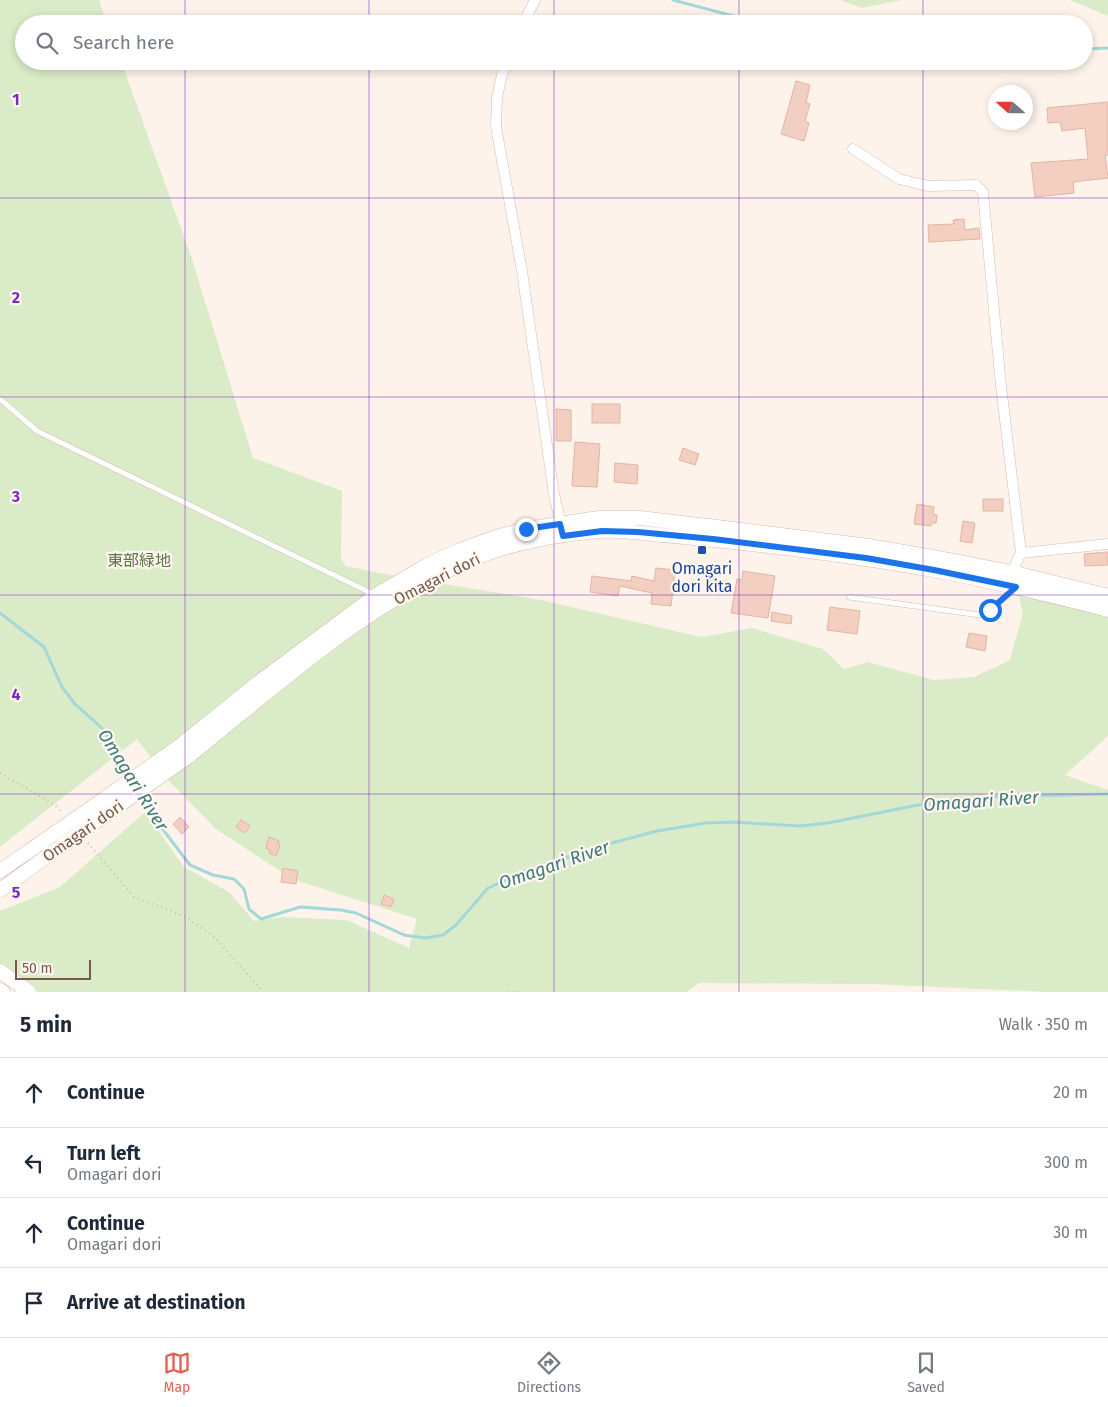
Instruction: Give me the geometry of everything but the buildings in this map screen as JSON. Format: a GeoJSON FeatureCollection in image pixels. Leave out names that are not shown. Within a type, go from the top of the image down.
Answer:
{"type":"FeatureCollection","features":[{"type":"Feature","properties":{"kind":"street"},"geometry":{"type":"LineString","coordinates":[[528,15],[535,0]]}},
{"type":"Feature","properties":{"kind":"street"},"geometry":{"type":"LineString","coordinates":[[504,70],[497,97],[496,127],[522,271],[562,530]]}},
{"type":"Feature","properties":{"kind":"street"},"geometry":{"type":"LineString","coordinates":[[853,149],[899,179],[928,186],[976,185],[983,192],[1001,386],[1021,553],[1011,581]]}},
{"type":"Feature","properties":{"kind":"street","name":"Omagari dori"},"geometry":{"type":"LineString","coordinates":[[0,890],[49,846],[185,750],[235,719],[326,646],[375,612],[421,584],[466,561],[599,518],[648,520],[868,546],[1011,581],[1108,610]]}},
{"type":"Feature","properties":{"kind":"street","name":"Omagari dori"},"geometry":{"type":"LineString","coordinates":[[185,750],[259,682],[376,595],[429,564],[460,550],[499,536],[526,529],[562,530]]}},
{"type":"Feature","properties":{"kind":"street"},"geometry":{"type":"LineString","coordinates":[[1021,553],[1108,544]]}},
{"type":"Feature","properties":{"kind":"street","name":"Omagari dori"},"geometry":{"type":"LineString","coordinates":[[1011,581],[1108,596]]}},
{"type":"Feature","properties":{"kind":"street","name":"Omagari dori"},"geometry":{"type":"LineString","coordinates":[[0,871],[49,846]]}},
{"type":"Feature","properties":{"kind":"street"},"geometry":{"type":"LineString","coordinates":[[0,971],[29,992]]}},
{"type":"Feature","properties":{"kind":"lane"},"geometry":{"type":"LineString","coordinates":[[0,399],[37,431],[376,595]]}},
{"type":"Feature","properties":{"kind":"lane"},"geometry":{"type":"LineString","coordinates":[[849,597],[980,615],[990,610],[1011,581]]}},
{"type":"Feature","properties":{"kind":"path"},"geometry":{"type":"LineString","coordinates":[[0,774],[55,805],[67,819]]}},
{"type":"Feature","properties":{"kind":"path"},"geometry":{"type":"LineString","coordinates":[[85,840],[134,897],[186,917],[212,935],[264,992]]}},
{"type":"Feature","properties":{"kind":"path"},"geometry":{"type":"LineString","coordinates":[[508,992],[519,992]]}},
{"type":"Feature","properties":{"kind":"green space","name":"東部緑地"},"geometry":{"type":"Polygon","coordinates":[[[0,0],[99,0],[104,15],[15,15],[15,70],[124,70],[192,259],[253,458],[342,491],[341,559],[346,566],[541,600],[701,637],[752,628],[823,649],[844,669],[868,662],[934,680],[974,677],[1010,660],[1023,613],[1019,597],[1108,615],[1108,736],[1065,775],[1108,790],[1108,992],[1048,992],[871,984],[699,983],[687,992],[39,992],[17,979],[0,965],[0,911],[60,887],[145,812],[184,867],[229,892],[254,921],[282,917],[347,920],[409,948],[417,919],[292,879],[216,829],[169,781],[137,739],[0,847],[0,0]]]}},
{"type":"Feature","properties":{"kind":"green space"},"geometry":{"type":"Polygon","coordinates":[[[840,0],[902,0],[862,8],[840,0]]]}},
{"type":"Feature","properties":{"kind":"green space"},"geometry":{"type":"Polygon","coordinates":[[[1070,0],[1108,0],[1108,16],[1070,0]]]}},
{"type":"Feature","properties":{"kind":"waterway"},"geometry":{"type":"LineString","coordinates":[[673,0],[730,15]]}},
{"type":"Feature","properties":{"kind":"waterway"},"geometry":{"type":"LineString","coordinates":[[1093,49],[1108,48]]}},
{"type":"Feature","properties":{"kind":"waterway","name":"Omagari River"},"geometry":{"type":"LineString","coordinates":[[0,613],[44,647],[62,687],[75,704],[104,730],[130,776]]}},
{"type":"Feature","properties":{"kind":"waterway","name":"Omagari River"},"geometry":{"type":"LineString","coordinates":[[140,795],[158,823],[190,865],[213,875],[234,879],[244,889],[249,909],[261,919],[300,907],[341,910],[356,913],[404,935],[425,938],[443,935],[456,925],[488,888],[524,872],[601,846],[657,831],[706,823],[733,822],[799,826],[828,823],[943,800],[1108,794]]}},
{"type":"Feature","properties":{"kind":"place","name":"Omagari dori kita"},"geometry":{"type":"Point","coordinates":[702,550]}},
{"type":"Feature","properties":{"kind":"route"},"geometry":{"type":"LineString","coordinates":[[526,529],[560,524],[563,536],[602,531],[638,532],[713,539],[866,558],[1016,587],[990,610]]}}]}
